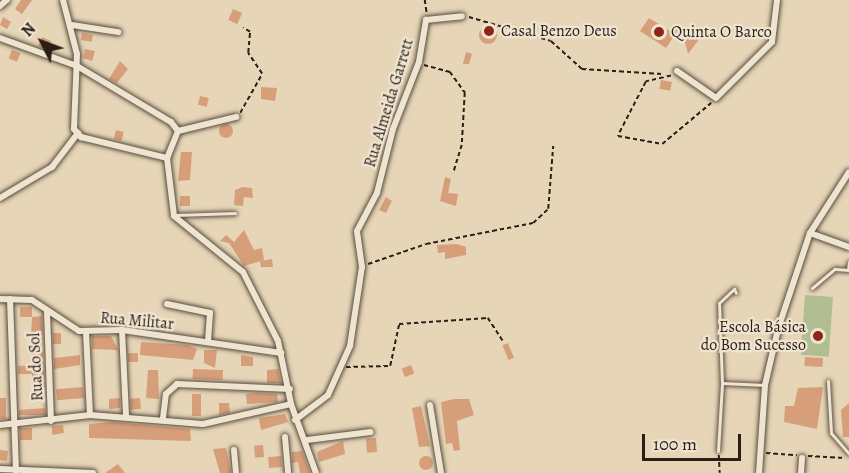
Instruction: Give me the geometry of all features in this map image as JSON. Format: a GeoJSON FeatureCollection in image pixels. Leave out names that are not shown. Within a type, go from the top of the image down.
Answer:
{"type":"FeatureCollection","features":[{"type":"Feature","properties":{"kind":"street"},"geometry":{"type":"LineString","coordinates":[[0,6],[7,0]]}},
{"type":"Feature","properties":{"kind":"street"},"geometry":{"type":"LineString","coordinates":[[0,198],[52,166],[78,134],[77,66],[72,25],[63,0]]}},
{"type":"Feature","properties":{"kind":"street"},"geometry":{"type":"LineString","coordinates":[[677,72],[716,98],[772,42],[777,0]]}},
{"type":"Feature","properties":{"kind":"street"},"geometry":{"type":"LineString","coordinates":[[427,18],[462,16]]}},
{"type":"Feature","properties":{"kind":"street","name":"Rua Almeida Garrett"},"geometry":{"type":"LineString","coordinates":[[295,420],[322,401],[343,365],[362,267],[357,231],[377,193],[418,64],[427,18]]}},
{"type":"Feature","properties":{"kind":"street"},"geometry":{"type":"LineString","coordinates":[[72,25],[118,32]]}},
{"type":"Feature","properties":{"kind":"street"},"geometry":{"type":"LineString","coordinates":[[0,38],[77,66],[130,94],[178,131]]}},
{"type":"Feature","properties":{"kind":"street"},"geometry":{"type":"LineString","coordinates":[[178,131],[236,117]]}},
{"type":"Feature","properties":{"kind":"street"},"geometry":{"type":"LineString","coordinates":[[178,131],[167,158],[174,216],[212,242],[243,272],[281,353],[295,420],[307,440],[316,473]]}},
{"type":"Feature","properties":{"kind":"street"},"geometry":{"type":"LineString","coordinates":[[78,134],[167,158]]}},
{"type":"Feature","properties":{"kind":"street"},"geometry":{"type":"LineString","coordinates":[[759,473],[765,385],[810,233],[849,172]]}},
{"type":"Feature","properties":{"kind":"street"},"geometry":{"type":"LineString","coordinates":[[810,233],[849,247]]}},
{"type":"Feature","properties":{"kind":"street","name":"Rua Militar"},"geometry":{"type":"LineString","coordinates":[[0,299],[32,300],[47,312],[86,331],[122,330],[281,353]]}},
{"type":"Feature","properties":{"kind":"street"},"geometry":{"type":"LineString","coordinates":[[10,299],[16,471]]}},
{"type":"Feature","properties":{"kind":"street"},"geometry":{"type":"LineString","coordinates":[[167,304],[210,313],[208,342]]}},
{"type":"Feature","properties":{"kind":"street","name":"Rua do Sol"},"geometry":{"type":"LineString","coordinates":[[47,312],[51,421]]}},
{"type":"Feature","properties":{"kind":"street"},"geometry":{"type":"LineString","coordinates":[[122,330],[126,416]]}},
{"type":"Feature","properties":{"kind":"street"},"geometry":{"type":"LineString","coordinates":[[86,331],[90,415]]}},
{"type":"Feature","properties":{"kind":"street"},"geometry":{"type":"LineString","coordinates":[[163,418],[166,394],[177,384],[290,389]]}},
{"type":"Feature","properties":{"kind":"street"},"geometry":{"type":"LineString","coordinates":[[0,425],[90,415],[163,418],[203,424],[291,404]]}},
{"type":"Feature","properties":{"kind":"street"},"geometry":{"type":"LineString","coordinates":[[430,405],[441,473]]}},
{"type":"Feature","properties":{"kind":"street"},"geometry":{"type":"LineString","coordinates":[[307,440],[371,432]]}},
{"type":"Feature","properties":{"kind":"street"},"geometry":{"type":"LineString","coordinates":[[285,437],[288,473]]}},
{"type":"Feature","properties":{"kind":"street"},"geometry":{"type":"LineString","coordinates":[[234,450],[236,473]]}},
{"type":"Feature","properties":{"kind":"street"},"geometry":{"type":"LineString","coordinates":[[801,473],[802,458]]}},
{"type":"Feature","properties":{"kind":"street"},"geometry":{"type":"LineString","coordinates":[[0,469],[93,473]]}},
{"type":"Feature","properties":{"kind":"lane"},"geometry":{"type":"LineString","coordinates":[[174,216],[234,213]]}},
{"type":"Feature","properties":{"kind":"lane"},"geometry":{"type":"LineString","coordinates":[[812,288],[835,269],[848,270],[849,262]]}},
{"type":"Feature","properties":{"kind":"lane"},"geometry":{"type":"LineString","coordinates":[[718,452],[722,383],[719,303],[734,289],[736,293]]}},
{"type":"Feature","properties":{"kind":"lane"},"geometry":{"type":"LineString","coordinates":[[828,381],[831,433],[849,454]]}},
{"type":"Feature","properties":{"kind":"lane"},"geometry":{"type":"LineString","coordinates":[[722,383],[765,385]]}},
{"type":"Feature","properties":{"kind":"path"},"geometry":{"type":"LineString","coordinates":[[425,0],[427,18]]}},
{"type":"Feature","properties":{"kind":"path"},"geometry":{"type":"LineString","coordinates":[[462,16],[551,41],[582,69],[684,76]]}},
{"type":"Feature","properties":{"kind":"path"},"geometry":{"type":"LineString","coordinates":[[236,117],[256,93],[262,74],[248,53],[250,32],[243,28]]}},
{"type":"Feature","properties":{"kind":"path"},"geometry":{"type":"LineString","coordinates":[[418,64],[450,72],[465,93],[462,145],[453,174]]}},
{"type":"Feature","properties":{"kind":"path"},"geometry":{"type":"LineString","coordinates":[[666,75],[646,82],[618,136],[662,144],[673,140],[716,98]]}},
{"type":"Feature","properties":{"kind":"path"},"geometry":{"type":"LineString","coordinates":[[362,267],[426,244],[533,224],[548,209],[554,146]]}},
{"type":"Feature","properties":{"kind":"path"},"geometry":{"type":"LineString","coordinates":[[343,365],[390,366],[399,324],[488,318],[503,341]]}},
{"type":"Feature","properties":{"kind":"path"},"geometry":{"type":"LineString","coordinates":[[718,452],[720,473]]}},
{"type":"Feature","properties":{"kind":"path"},"geometry":{"type":"LineString","coordinates":[[837,458],[849,458]]}},
{"type":"Feature","properties":{"kind":"green space"},"geometry":{"type":"Polygon","coordinates":[[[805,295],[833,297],[829,357],[801,355],[805,295]]]}},
{"type":"Feature","properties":{"kind":"building"},"geometry":{"type":"Polygon","coordinates":[[[21,0],[32,0],[22,14],[15,9],[21,0]]]}},
{"type":"Feature","properties":{"kind":"building"},"geometry":{"type":"Polygon","coordinates":[[[233,9],[242,13],[237,24],[228,20],[233,9]]]}},
{"type":"Feature","properties":{"kind":"building"},"geometry":{"type":"Polygon","coordinates":[[[3,17],[11,22],[7,29],[0,25],[3,17]]]}},
{"type":"Feature","properties":{"kind":"building","name":"Quinta O Barco"},"geometry":{"type":"Polygon","coordinates":[[[649,18],[670,31],[678,30],[666,48],[640,31],[649,18]]]}},
{"type":"Feature","properties":{"kind":"building","name":"Casal Benzo Deus"},"geometry":{"type":"Polygon","coordinates":[[[488,26],[494,29],[497,35],[494,41],[488,44],[482,41],[479,35],[482,29],[488,26]]]}},
{"type":"Feature","properties":{"kind":"building"},"geometry":{"type":"Polygon","coordinates":[[[692,32],[700,38],[688,54],[685,42],[692,32]]]}},
{"type":"Feature","properties":{"kind":"building"},"geometry":{"type":"Polygon","coordinates":[[[82,33],[93,35],[92,42],[81,40],[82,33]]]}},
{"type":"Feature","properties":{"kind":"building"},"geometry":{"type":"Polygon","coordinates":[[[42,37],[51,41],[47,50],[38,46],[42,37]]]}},
{"type":"Feature","properties":{"kind":"building"},"geometry":{"type":"Polygon","coordinates":[[[85,49],[95,51],[92,61],[83,58],[85,49]]]}},
{"type":"Feature","properties":{"kind":"building"},"geometry":{"type":"Polygon","coordinates":[[[12,50],[20,53],[17,62],[9,58],[12,50]]]}},
{"type":"Feature","properties":{"kind":"building"},"geometry":{"type":"Polygon","coordinates":[[[466,52],[472,54],[469,64],[463,64],[466,52]]]}},
{"type":"Feature","properties":{"kind":"building"},"geometry":{"type":"Polygon","coordinates":[[[120,61],[128,69],[117,83],[109,79],[120,61]]]}},
{"type":"Feature","properties":{"kind":"building"},"geometry":{"type":"Polygon","coordinates":[[[661,80],[672,82],[670,91],[659,89],[661,80]]]}},
{"type":"Feature","properties":{"kind":"building"},"geometry":{"type":"Polygon","coordinates":[[[261,87],[277,88],[275,101],[261,99],[261,87]]]}},
{"type":"Feature","properties":{"kind":"building"},"geometry":{"type":"Polygon","coordinates":[[[200,96],[209,98],[207,107],[198,105],[200,96]]]}},
{"type":"Feature","properties":{"kind":"building"},"geometry":{"type":"Polygon","coordinates":[[[226,124],[231,126],[233,131],[231,136],[226,138],[221,136],[219,131],[221,126],[226,124]]]}},
{"type":"Feature","properties":{"kind":"building"},"geometry":{"type":"Polygon","coordinates":[[[116,130],[124,132],[122,141],[114,139],[116,130]]]}},
{"type":"Feature","properties":{"kind":"building"},"geometry":{"type":"Polygon","coordinates":[[[181,152],[192,152],[190,180],[178,181],[181,152]]]}},
{"type":"Feature","properties":{"kind":"building"},"geometry":{"type":"Polygon","coordinates":[[[445,177],[451,179],[448,193],[458,194],[456,206],[440,201],[445,177]]]}},
{"type":"Feature","properties":{"kind":"building"},"geometry":{"type":"Polygon","coordinates":[[[243,187],[252,188],[253,198],[244,197],[243,206],[234,205],[235,190],[243,187]]]}},
{"type":"Feature","properties":{"kind":"building"},"geometry":{"type":"Polygon","coordinates":[[[180,196],[190,196],[190,206],[180,206],[180,196]]]}},
{"type":"Feature","properties":{"kind":"building"},"geometry":{"type":"Polygon","coordinates":[[[386,197],[392,201],[386,213],[379,210],[386,197]]]}},
{"type":"Feature","properties":{"kind":"building"},"geometry":{"type":"Polygon","coordinates":[[[244,230],[254,250],[262,248],[264,260],[244,266],[229,243],[220,241],[226,235],[234,242],[244,230]]]}},
{"type":"Feature","properties":{"kind":"building"},"geometry":{"type":"Polygon","coordinates":[[[457,244],[466,247],[466,255],[445,259],[445,252],[438,253],[437,245],[457,244]]]}},
{"type":"Feature","properties":{"kind":"building"},"geometry":{"type":"Polygon","coordinates":[[[272,259],[273,267],[261,267],[260,261],[272,259]]]}},
{"type":"Feature","properties":{"kind":"building"},"geometry":{"type":"Polygon","coordinates":[[[20,307],[32,307],[32,317],[20,317],[20,307]]]}},
{"type":"Feature","properties":{"kind":"building"},"geometry":{"type":"Polygon","coordinates":[[[42,316],[43,340],[36,340],[31,337],[32,317],[42,316]]]}},
{"type":"Feature","properties":{"kind":"building"},"geometry":{"type":"Polygon","coordinates":[[[53,333],[61,333],[61,344],[53,344],[53,333]]]}},
{"type":"Feature","properties":{"kind":"building"},"geometry":{"type":"Polygon","coordinates":[[[92,336],[111,336],[118,350],[92,349],[92,336]]]}},
{"type":"Feature","properties":{"kind":"building"},"geometry":{"type":"Polygon","coordinates":[[[141,342],[188,345],[197,349],[193,360],[140,355],[141,342]]]}},
{"type":"Feature","properties":{"kind":"building"},"geometry":{"type":"Polygon","coordinates":[[[508,343],[514,358],[508,360],[502,345],[508,343]]]}},
{"type":"Feature","properties":{"kind":"building"},"geometry":{"type":"Polygon","coordinates":[[[204,350],[217,350],[215,368],[204,363],[204,350]]]}},
{"type":"Feature","properties":{"kind":"building"},"geometry":{"type":"Polygon","coordinates":[[[33,352],[43,352],[45,387],[32,387],[32,374],[18,374],[18,366],[33,365],[33,352]]]}},
{"type":"Feature","properties":{"kind":"building"},"geometry":{"type":"Polygon","coordinates":[[[128,353],[138,353],[138,362],[128,362],[128,353]]]}},
{"type":"Feature","properties":{"kind":"building"},"geometry":{"type":"Polygon","coordinates":[[[80,355],[80,365],[54,369],[54,358],[80,355]]]}},
{"type":"Feature","properties":{"kind":"building"},"geometry":{"type":"Polygon","coordinates":[[[241,355],[253,357],[253,366],[241,366],[241,355]]]}},
{"type":"Feature","properties":{"kind":"building"},"geometry":{"type":"Polygon","coordinates":[[[805,357],[823,358],[823,367],[805,366],[805,357]]]}},
{"type":"Feature","properties":{"kind":"building"},"geometry":{"type":"Polygon","coordinates":[[[411,365],[414,373],[405,377],[402,369],[411,365]]]}},
{"type":"Feature","properties":{"kind":"building"},"geometry":{"type":"Polygon","coordinates":[[[193,369],[223,370],[223,380],[193,379],[193,369]]]}},
{"type":"Feature","properties":{"kind":"building"},"geometry":{"type":"Polygon","coordinates":[[[278,369],[281,383],[267,383],[267,370],[278,369]]]}},
{"type":"Feature","properties":{"kind":"building"},"geometry":{"type":"Polygon","coordinates":[[[148,370],[158,370],[159,399],[146,398],[148,370]]]}},
{"type":"Feature","properties":{"kind":"building"},"geometry":{"type":"Polygon","coordinates":[[[83,387],[84,398],[57,400],[56,389],[83,387]]]}},
{"type":"Feature","properties":{"kind":"building"},"geometry":{"type":"Polygon","coordinates":[[[823,387],[817,429],[784,422],[785,406],[794,406],[798,388],[823,387]]]}},
{"type":"Feature","properties":{"kind":"building"},"geometry":{"type":"Polygon","coordinates":[[[192,394],[201,394],[201,416],[192,416],[192,394]]]}},
{"type":"Feature","properties":{"kind":"building"},"geometry":{"type":"Polygon","coordinates":[[[246,394],[277,394],[278,402],[247,404],[246,394]]]}},
{"type":"Feature","properties":{"kind":"building"},"geometry":{"type":"Polygon","coordinates":[[[0,398],[6,398],[6,419],[0,419],[0,398]]]}},
{"type":"Feature","properties":{"kind":"building"},"geometry":{"type":"Polygon","coordinates":[[[120,398],[120,408],[109,409],[109,399],[120,398]]]}},
{"type":"Feature","properties":{"kind":"building"},"geometry":{"type":"Polygon","coordinates":[[[140,398],[141,409],[131,410],[130,399],[140,398]]]}},
{"type":"Feature","properties":{"kind":"building"},"geometry":{"type":"Polygon","coordinates":[[[469,399],[474,415],[457,421],[460,450],[454,451],[452,443],[446,444],[441,402],[469,399]]]}},
{"type":"Feature","properties":{"kind":"building"},"geometry":{"type":"Polygon","coordinates":[[[219,403],[229,403],[230,413],[219,415],[219,403]]]}},
{"type":"Feature","properties":{"kind":"building"},"geometry":{"type":"Polygon","coordinates":[[[849,403],[849,437],[843,437],[841,410],[849,403]]]}},
{"type":"Feature","properties":{"kind":"building"},"geometry":{"type":"Polygon","coordinates":[[[421,406],[430,446],[419,447],[412,408],[421,406]]]}},
{"type":"Feature","properties":{"kind":"building"},"geometry":{"type":"Polygon","coordinates":[[[45,408],[46,415],[19,415],[19,410],[45,408]]]}},
{"type":"Feature","properties":{"kind":"building"},"geometry":{"type":"Polygon","coordinates":[[[285,414],[288,422],[261,430],[259,418],[285,414]]]}},
{"type":"Feature","properties":{"kind":"building"},"geometry":{"type":"Polygon","coordinates":[[[113,422],[190,429],[191,441],[89,438],[89,424],[113,422]]]}},
{"type":"Feature","properties":{"kind":"building"},"geometry":{"type":"Polygon","coordinates":[[[63,425],[64,433],[52,435],[52,426],[63,425]]]}},
{"type":"Feature","properties":{"kind":"building"},"geometry":{"type":"Polygon","coordinates":[[[20,428],[32,428],[32,440],[20,440],[20,428]]]}},
{"type":"Feature","properties":{"kind":"building"},"geometry":{"type":"Polygon","coordinates":[[[376,438],[377,452],[367,453],[366,439],[376,438]]]}},
{"type":"Feature","properties":{"kind":"building"},"geometry":{"type":"Polygon","coordinates":[[[343,441],[345,454],[319,462],[317,452],[343,441]]]}},
{"type":"Feature","properties":{"kind":"building"},"geometry":{"type":"Polygon","coordinates":[[[263,445],[264,457],[255,458],[254,446],[263,445]]]}},
{"type":"Feature","properties":{"kind":"building"},"geometry":{"type":"Polygon","coordinates":[[[226,448],[231,473],[220,473],[213,449],[226,448]]]}},
{"type":"Feature","properties":{"kind":"building"},"geometry":{"type":"Polygon","coordinates":[[[0,450],[8,451],[7,461],[0,460],[0,450]]]}},
{"type":"Feature","properties":{"kind":"building"},"geometry":{"type":"Polygon","coordinates":[[[302,451],[310,473],[300,473],[298,462],[292,463],[292,452],[302,451]]]}},
{"type":"Feature","properties":{"kind":"building"},"geometry":{"type":"Polygon","coordinates":[[[281,456],[282,467],[269,468],[268,457],[281,456]]]}},
{"type":"Feature","properties":{"kind":"building"},"geometry":{"type":"Polygon","coordinates":[[[423,456],[429,456],[433,463],[429,470],[423,470],[419,466],[419,460],[423,456]]]}},
{"type":"Feature","properties":{"kind":"building"},"geometry":{"type":"Polygon","coordinates":[[[118,464],[125,473],[105,473],[118,464]]]}},
{"type":"Feature","properties":{"kind":"place","name":"Casal Benzo Deus"},"geometry":{"type":"Point","coordinates":[489,31]}},
{"type":"Feature","properties":{"kind":"place","name":"Quinta O Barco"},"geometry":{"type":"Point","coordinates":[659,32]}},
{"type":"Feature","properties":{"kind":"place","name":"Escola Básica do Bom Sucesso"},"geometry":{"type":"Point","coordinates":[818,336]}}]}
